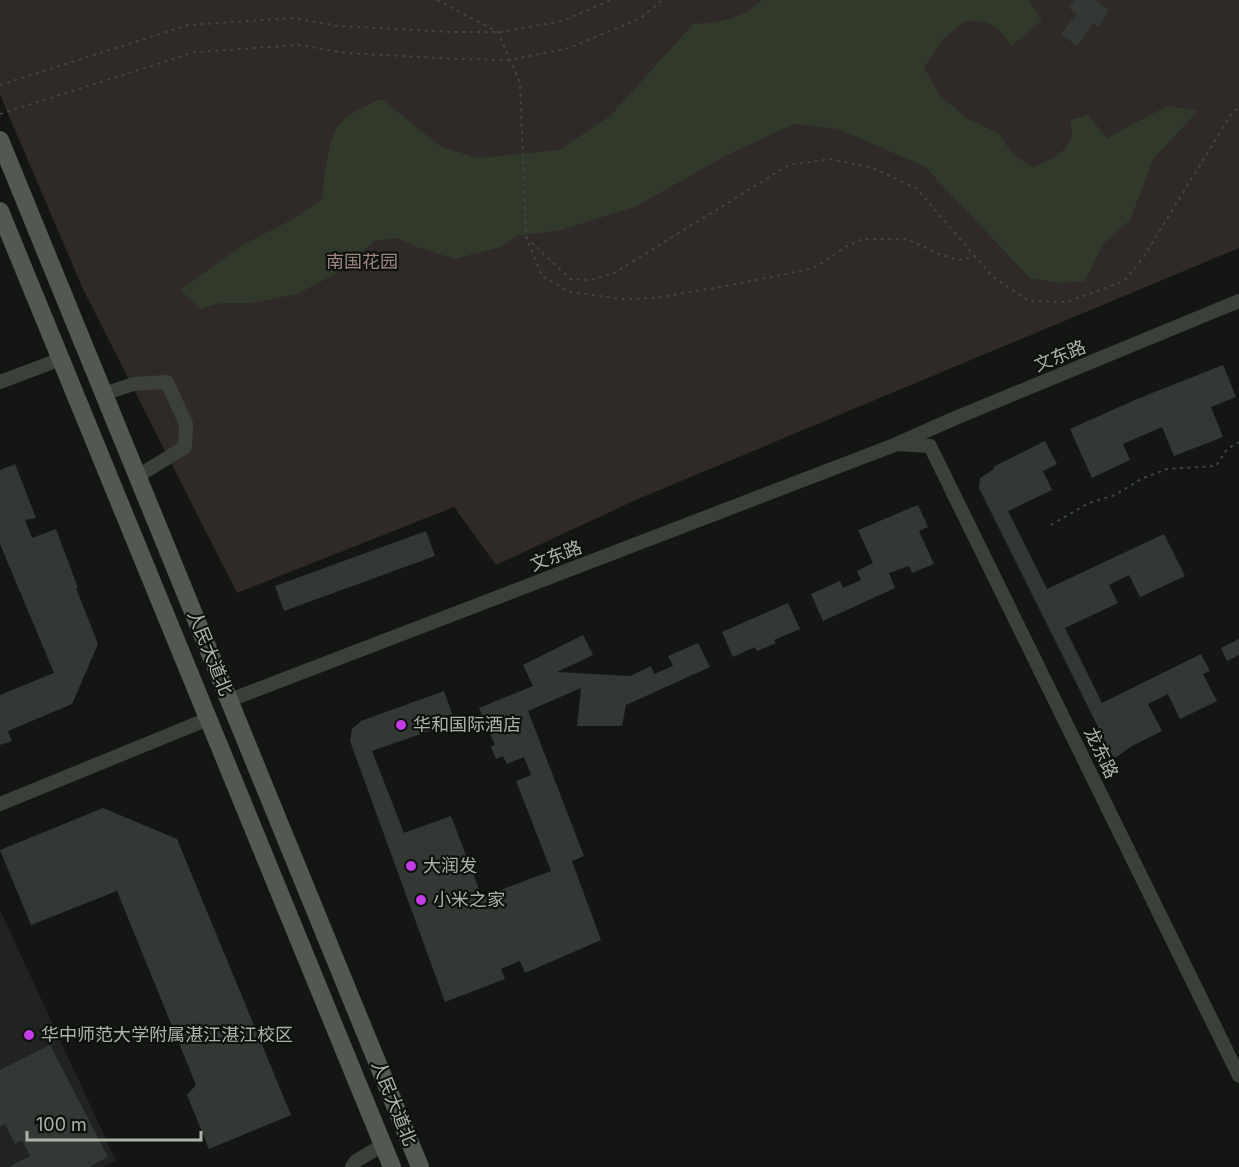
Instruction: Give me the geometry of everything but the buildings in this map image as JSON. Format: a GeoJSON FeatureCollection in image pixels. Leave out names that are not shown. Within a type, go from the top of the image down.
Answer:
{"type":"FeatureCollection","features":[{"type":"Feature","properties":{"kind":"main road","name":"人民大道北"},"geometry":{"type":"LineString","coordinates":[[0,140],[420,1167]]}},
{"type":"Feature","properties":{"kind":"main road","name":"人民大道北"},"geometry":{"type":"LineString","coordinates":[[0,211],[392,1167]]}},
{"type":"Feature","properties":{"kind":"street","name":"文东路"},"geometry":{"type":"LineString","coordinates":[[230,700],[895,445],[1239,302]]}},
{"type":"Feature","properties":{"kind":"street"},"geometry":{"type":"LineString","coordinates":[[0,382],[61,359]]}},
{"type":"Feature","properties":{"kind":"street"},"geometry":{"type":"LineString","coordinates":[[104,394],[133,384],[167,382],[186,424],[185,447],[138,476]]}},
{"type":"Feature","properties":{"kind":"street","name":"文东路"},"geometry":{"type":"LineString","coordinates":[[895,445],[930,446]]}},
{"type":"Feature","properties":{"kind":"street","name":"龙东路"},"geometry":{"type":"LineString","coordinates":[[930,446],[1239,1076]]}},
{"type":"Feature","properties":{"kind":"street"},"geometry":{"type":"LineString","coordinates":[[0,804],[208,718]]}},
{"type":"Feature","properties":{"kind":"street"},"geometry":{"type":"LineString","coordinates":[[352,1167],[356,1161],[383,1145]]}},
{"type":"Feature","properties":{"kind":"path"},"geometry":{"type":"LineString","coordinates":[[436,0],[498,32],[520,83],[526,237],[542,276],[551,283],[570,292],[622,299],[655,298],[806,270],[819,265],[847,246],[863,239],[907,239],[931,251],[959,260],[976,257]]}},
{"type":"Feature","properties":{"kind":"path"},"geometry":{"type":"LineString","coordinates":[[0,85],[188,25],[292,18],[339,26],[452,33],[498,32],[562,21],[611,0]]}},
{"type":"Feature","properties":{"kind":"path"},"geometry":{"type":"LineString","coordinates":[[0,114],[195,52],[299,45],[346,53],[459,60],[510,60],[569,48],[641,18],[662,0]]}},
{"type":"Feature","properties":{"kind":"path"},"geometry":{"type":"LineString","coordinates":[[526,237],[570,279],[591,280],[614,273],[789,165],[830,159],[873,168],[917,189],[993,277],[1029,301],[1067,302],[1124,281],[1143,258],[1230,116],[1239,107]]}},
{"type":"Feature","properties":{"kind":"path"},"geometry":{"type":"LineString","coordinates":[[1050,525],[1089,503],[1115,495],[1141,479],[1167,469],[1216,466],[1227,449],[1239,442]]}},
{"type":"Feature","properties":{"kind":"shaded area"},"geometry":{"type":"Polygon","coordinates":[[[762,0],[1029,0],[1042,20],[1012,46],[993,25],[965,21],[942,40],[924,68],[940,96],[968,119],[998,133],[1013,154],[1032,167],[1050,159],[1067,146],[1072,135],[1070,120],[1088,115],[1107,138],[1167,106],[1198,111],[1154,158],[1130,220],[1103,244],[1085,281],[1058,283],[1030,278],[924,166],[838,129],[794,124],[725,156],[637,206],[561,230],[517,236],[501,247],[455,259],[414,246],[398,238],[374,241],[345,269],[297,294],[251,303],[221,303],[200,309],[180,290],[244,244],[293,219],[322,199],[327,161],[335,132],[347,117],[364,106],[382,99],[440,146],[477,158],[559,150],[610,116],[693,24],[730,19],[746,12],[762,0]]]}},
{"type":"Feature","properties":{"kind":"shaded area","name":"华中师范大学附属湛江湛江校区"},"geometry":{"type":"Polygon","coordinates":[[[0,910],[116,1161],[103,1167],[0,1167],[0,910]]]}},
{"type":"Feature","properties":{"kind":"green space","name":"南国花园"},"geometry":{"type":"Polygon","coordinates":[[[0,0],[1239,0],[1239,248],[638,499],[496,565],[454,507],[237,593],[83,289],[0,95],[0,0]]]}},
{"type":"Feature","properties":{"kind":"place","name":"华和国际酒店"},"geometry":{"type":"Point","coordinates":[401,725]}},
{"type":"Feature","properties":{"kind":"place","name":"大润发"},"geometry":{"type":"Point","coordinates":[411,866]}},
{"type":"Feature","properties":{"kind":"place","name":"小米之家"},"geometry":{"type":"Point","coordinates":[421,900]}},
{"type":"Feature","properties":{"kind":"place","name":"华中师范大学附属湛江湛江校区"},"geometry":{"type":"Point","coordinates":[29,1035]}}]}
